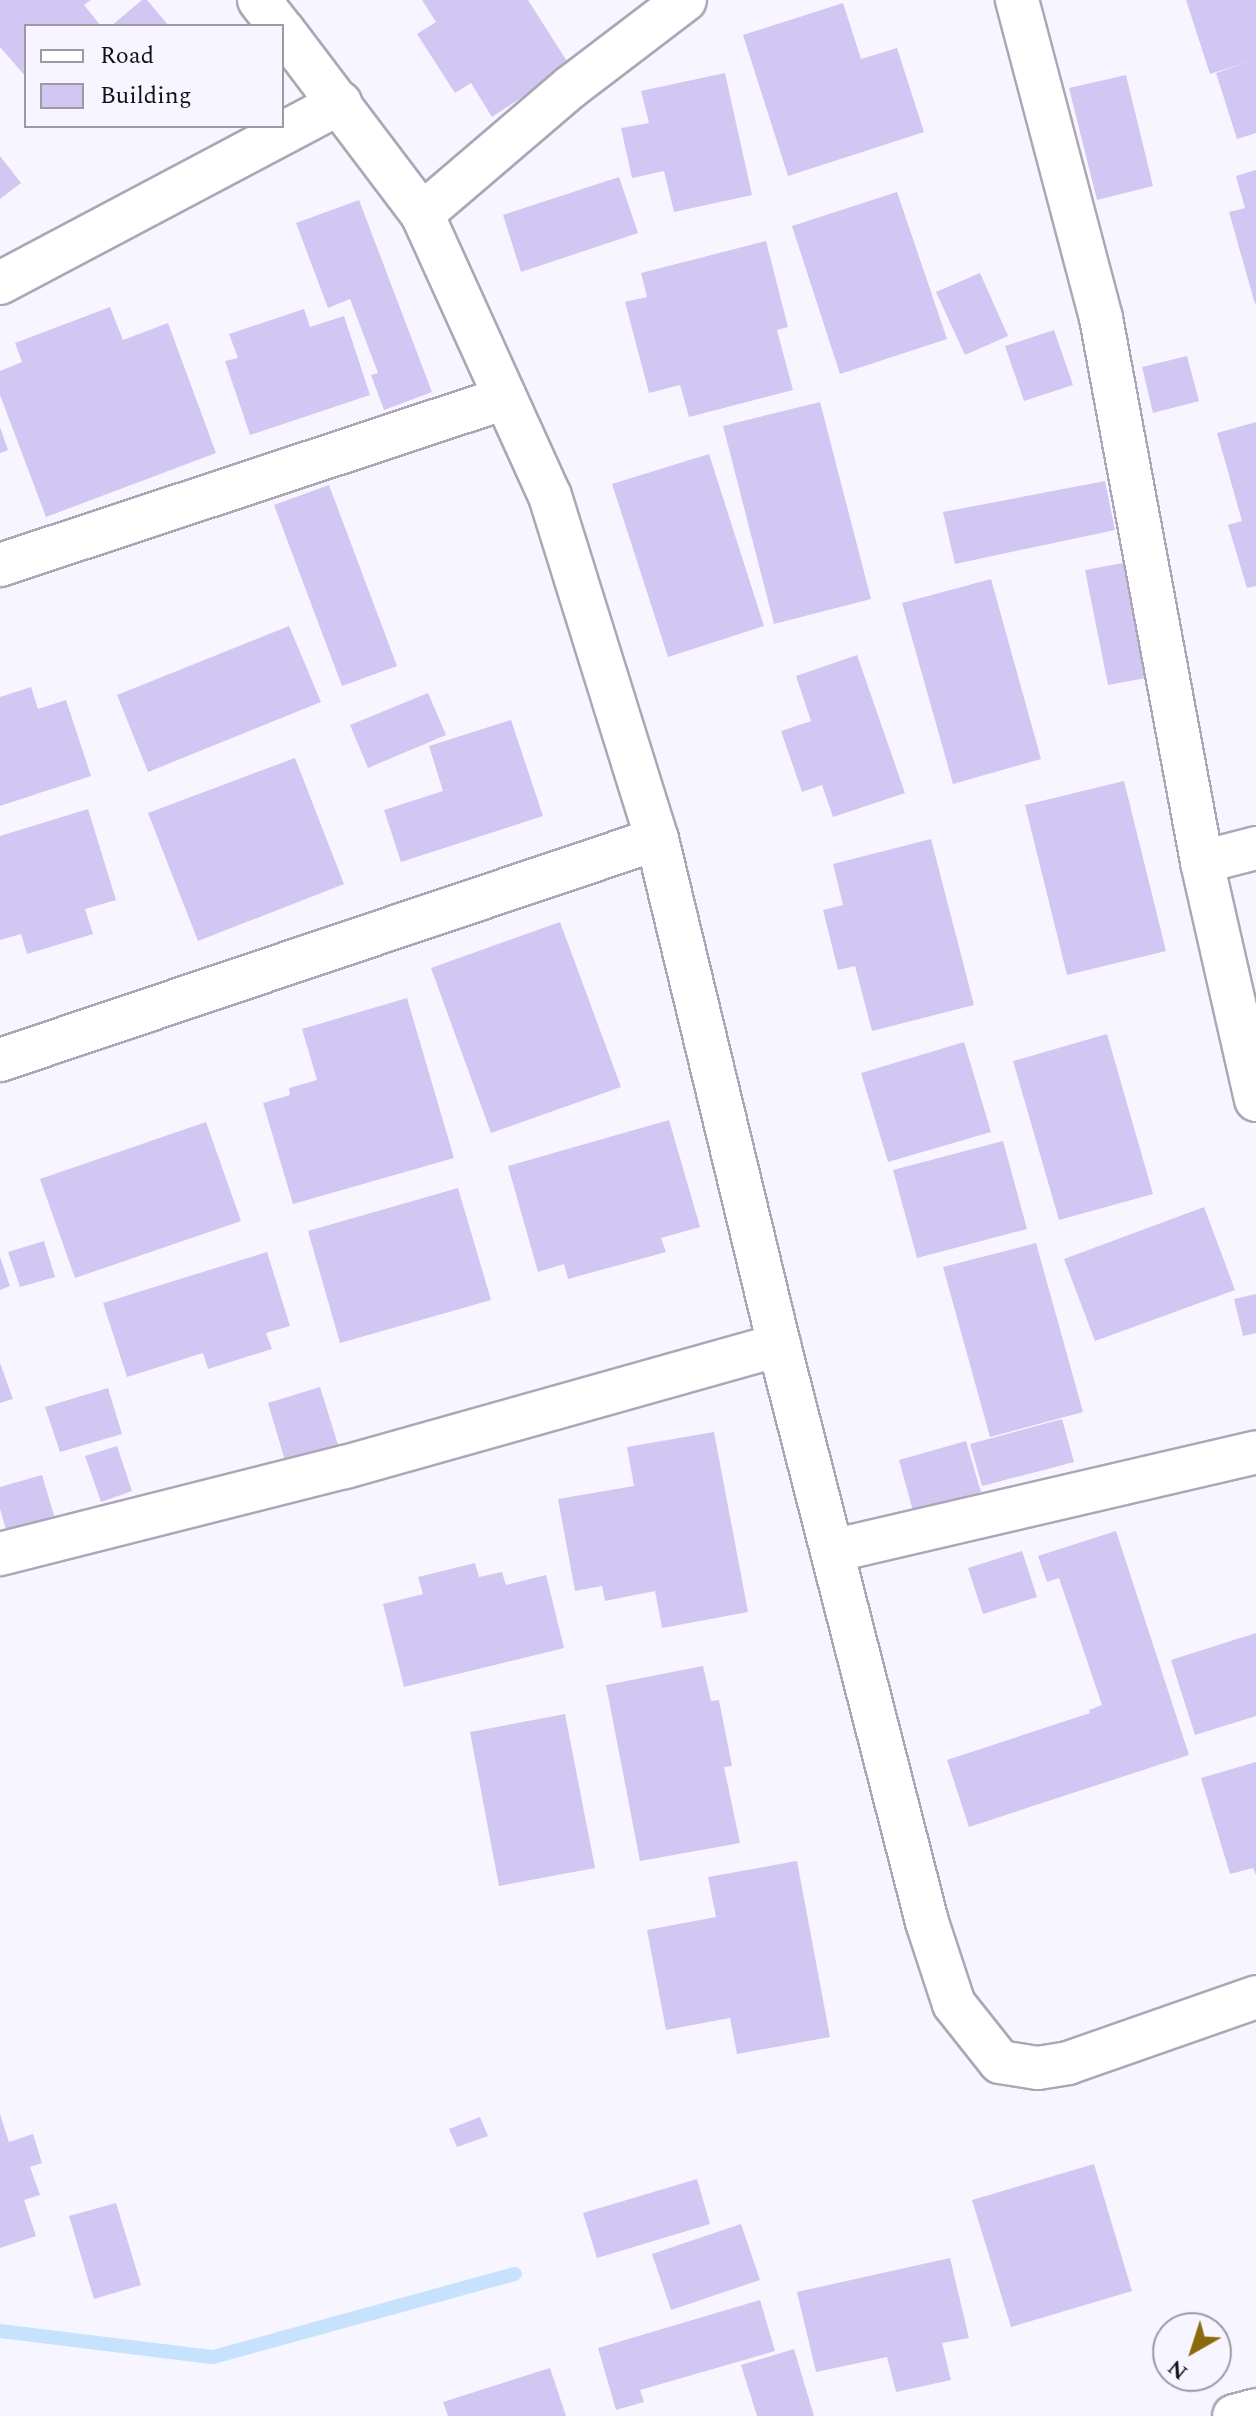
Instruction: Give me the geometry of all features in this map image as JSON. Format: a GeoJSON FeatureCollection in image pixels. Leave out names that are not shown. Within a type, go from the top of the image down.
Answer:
{"type":"FeatureCollection","features":[{"type":"Feature","properties":{"kind":"street"},"geometry":{"type":"LineString","coordinates":[[259,0],[278,24]]}},
{"type":"Feature","properties":{"kind":"street"},"geometry":{"type":"LineString","coordinates":[[422,214],[572,86],[685,0]]}},
{"type":"Feature","properties":{"kind":"street"},"geometry":{"type":"LineString","coordinates":[[1017,0],[1101,318],[1202,862],[1256,1100]]}},
{"type":"Feature","properties":{"kind":"street"},"geometry":{"type":"LineString","coordinates":[[284,32],[422,214],[550,496],[657,839],[779,1345],[927,1922],[954,2004],[1000,2062],[1038,2068],[1068,2063],[1256,1997]]}},
{"type":"Feature","properties":{"kind":"street"},"geometry":{"type":"LineString","coordinates":[[0,283],[340,103]]}},
{"type":"Feature","properties":{"kind":"street"},"geometry":{"type":"LineString","coordinates":[[0,565],[505,398]]}},
{"type":"Feature","properties":{"kind":"street"},"geometry":{"type":"LineString","coordinates":[[0,1060],[657,839]]}},
{"type":"Feature","properties":{"kind":"street"},"geometry":{"type":"LineString","coordinates":[[1202,862],[1256,848]]}},
{"type":"Feature","properties":{"kind":"street"},"geometry":{"type":"LineString","coordinates":[[0,1554],[345,1467],[779,1345]]}},
{"type":"Feature","properties":{"kind":"street"},"geometry":{"type":"LineString","coordinates":[[832,1551],[1256,1452]]}},
{"type":"Feature","properties":{"kind":"street"},"geometry":{"type":"LineString","coordinates":[[1234,2416],[1256,2410]]}},
{"type":"Feature","properties":{"kind":"building"},"geometry":{"type":"Polygon","coordinates":[[[0,0],[91,0],[84,5],[99,24],[24,24],[24,75],[0,47],[0,0]]]}},
{"type":"Feature","properties":{"kind":"building"},"geometry":{"type":"Polygon","coordinates":[[[142,0],[147,0],[167,24],[113,24],[142,0]]]}},
{"type":"Feature","properties":{"kind":"building"},"geometry":{"type":"Polygon","coordinates":[[[422,0],[528,0],[570,66],[492,117],[471,83],[455,93],[417,34],[436,22],[422,0]]]}},
{"type":"Feature","properties":{"kind":"building"},"geometry":{"type":"Polygon","coordinates":[[[1186,0],[1256,0],[1256,133],[1237,139],[1216,73],[1251,61],[1210,74],[1186,0]]]}},
{"type":"Feature","properties":{"kind":"building"},"geometry":{"type":"Polygon","coordinates":[[[843,3],[861,59],[897,48],[924,132],[788,176],[743,35],[843,3]]]}},
{"type":"Feature","properties":{"kind":"building"},"geometry":{"type":"Polygon","coordinates":[[[725,73],[752,195],[674,212],[664,171],[632,178],[621,128],[649,123],[641,91],[725,73]]]}},
{"type":"Feature","properties":{"kind":"building"},"geometry":{"type":"Polygon","coordinates":[[[1126,75],[1153,186],[1097,200],[1069,88],[1126,75]]]}},
{"type":"Feature","properties":{"kind":"building"},"geometry":{"type":"Polygon","coordinates":[[[0,156],[21,183],[0,199],[0,156]]]}},
{"type":"Feature","properties":{"kind":"building"},"geometry":{"type":"Polygon","coordinates":[[[1256,170],[1255,304],[1229,212],[1245,208],[1236,176],[1256,170]]]}},
{"type":"Feature","properties":{"kind":"building"},"geometry":{"type":"Polygon","coordinates":[[[619,177],[638,233],[521,272],[503,215],[619,177]]]}},
{"type":"Feature","properties":{"kind":"building"},"geometry":{"type":"Polygon","coordinates":[[[897,192],[947,339],[840,374],[792,226],[897,192]]]}},
{"type":"Feature","properties":{"kind":"building"},"geometry":{"type":"Polygon","coordinates":[[[359,200],[432,392],[384,410],[371,375],[378,373],[350,299],[328,308],[296,223],[359,200]]]}},
{"type":"Feature","properties":{"kind":"building"},"geometry":{"type":"Polygon","coordinates":[[[766,241],[788,327],[777,330],[793,390],[689,417],[680,385],[649,393],[625,302],[647,297],[641,273],[766,241]]]}},
{"type":"Feature","properties":{"kind":"building"},"geometry":{"type":"Polygon","coordinates":[[[980,273],[1008,336],[965,355],[936,292],[980,273]]]}},
{"type":"Feature","properties":{"kind":"building"},"geometry":{"type":"Polygon","coordinates":[[[110,307],[123,340],[168,323],[216,453],[46,517],[0,395],[0,371],[22,362],[15,343],[110,307]]]}},
{"type":"Feature","properties":{"kind":"building"},"geometry":{"type":"Polygon","coordinates":[[[304,309],[310,327],[344,316],[370,395],[250,435],[225,361],[238,358],[229,334],[304,309]]]}},
{"type":"Feature","properties":{"kind":"building"},"geometry":{"type":"Polygon","coordinates":[[[1054,330],[1073,385],[1024,401],[1005,346],[1054,330]]]}},
{"type":"Feature","properties":{"kind":"building"},"geometry":{"type":"Polygon","coordinates":[[[1187,356],[1199,401],[1153,413],[1142,367],[1187,356]]]}},
{"type":"Feature","properties":{"kind":"building"},"geometry":{"type":"Polygon","coordinates":[[[820,402],[871,599],[774,624],[723,426],[820,402]]]}},
{"type":"Feature","properties":{"kind":"building"},"geometry":{"type":"Polygon","coordinates":[[[1256,422],[1256,586],[1247,588],[1228,525],[1242,521],[1217,433],[1256,422]]]}},
{"type":"Feature","properties":{"kind":"building"},"geometry":{"type":"Polygon","coordinates":[[[0,427],[8,450],[0,453],[0,427]]]}},
{"type":"Feature","properties":{"kind":"building"},"geometry":{"type":"Polygon","coordinates":[[[709,454],[764,626],[668,657],[612,484],[709,454]]]}},
{"type":"Feature","properties":{"kind":"building"},"geometry":{"type":"Polygon","coordinates":[[[1105,481],[1115,530],[955,564],[943,512],[1105,481]]]}},
{"type":"Feature","properties":{"kind":"building"},"geometry":{"type":"Polygon","coordinates":[[[329,485],[397,666],[342,686],[274,505],[329,485]]]}},
{"type":"Feature","properties":{"kind":"building"},"geometry":{"type":"Polygon","coordinates":[[[1123,563],[1146,678],[1108,685],[1085,570],[1123,563]]]}},
{"type":"Feature","properties":{"kind":"building"},"geometry":{"type":"Polygon","coordinates":[[[991,579],[1041,759],[953,784],[902,603],[991,579]]]}},
{"type":"Feature","properties":{"kind":"building"},"geometry":{"type":"Polygon","coordinates":[[[289,626],[321,702],[148,772],[117,695],[289,626]]]}},
{"type":"Feature","properties":{"kind":"building"},"geometry":{"type":"Polygon","coordinates":[[[857,655],[905,793],[833,817],[822,785],[802,792],[781,731],[811,721],[796,676],[857,655]]]}},
{"type":"Feature","properties":{"kind":"building"},"geometry":{"type":"Polygon","coordinates":[[[31,687],[38,709],[66,700],[91,776],[0,806],[0,697],[31,687]]]}},
{"type":"Feature","properties":{"kind":"building"},"geometry":{"type":"Polygon","coordinates":[[[428,693],[446,735],[368,768],[350,725],[428,693]]]}},
{"type":"Feature","properties":{"kind":"building"},"geometry":{"type":"Polygon","coordinates":[[[511,720],[543,816],[401,862],[384,810],[443,791],[429,746],[511,720]]]}},
{"type":"Feature","properties":{"kind":"building"},"geometry":{"type":"Polygon","coordinates":[[[295,758],[344,884],[198,941],[148,813],[295,758]]]}},
{"type":"Feature","properties":{"kind":"building"},"geometry":{"type":"Polygon","coordinates":[[[1124,781],[1166,951],[1067,975],[1025,805],[1124,781]]]}},
{"type":"Feature","properties":{"kind":"building"},"geometry":{"type":"Polygon","coordinates":[[[88,809],[116,900],[85,909],[93,934],[27,954],[21,934],[0,940],[0,836],[88,809]]]}},
{"type":"Feature","properties":{"kind":"building"},"geometry":{"type":"Polygon","coordinates":[[[931,839],[974,1005],[872,1031],[855,966],[838,970],[823,910],[843,905],[833,864],[931,839]]]}},
{"type":"Feature","properties":{"kind":"building"},"geometry":{"type":"Polygon","coordinates":[[[560,922],[621,1087],[491,1133],[431,968],[560,922]]]}},
{"type":"Feature","properties":{"kind":"building"},"geometry":{"type":"Polygon","coordinates":[[[407,998],[454,1158],[293,1204],[263,1103],[290,1095],[289,1088],[317,1080],[302,1029],[407,998]]]}},
{"type":"Feature","properties":{"kind":"building"},"geometry":{"type":"Polygon","coordinates":[[[1107,1034],[1153,1194],[1059,1220],[1013,1061],[1107,1034]]]}},
{"type":"Feature","properties":{"kind":"building"},"geometry":{"type":"Polygon","coordinates":[[[964,1042],[991,1132],[888,1162],[861,1073],[964,1042]]]}},
{"type":"Feature","properties":{"kind":"building"},"geometry":{"type":"Polygon","coordinates":[[[669,1120],[700,1227],[661,1238],[666,1252],[568,1279],[564,1264],[538,1272],[508,1166],[669,1120]]]}},
{"type":"Feature","properties":{"kind":"building"},"geometry":{"type":"Polygon","coordinates":[[[206,1122],[241,1221],[75,1278],[40,1179],[206,1122]]]}},
{"type":"Feature","properties":{"kind":"building"},"geometry":{"type":"Polygon","coordinates":[[[1003,1141],[1027,1229],[917,1258],[893,1170],[1003,1141]]]}},
{"type":"Feature","properties":{"kind":"building"},"geometry":{"type":"Polygon","coordinates":[[[458,1188],[491,1300],[340,1343],[308,1231],[458,1188]]]}},
{"type":"Feature","properties":{"kind":"building"},"geometry":{"type":"Polygon","coordinates":[[[1204,1207],[1235,1290],[1095,1341],[1064,1259],[1204,1207]]]}},
{"type":"Feature","properties":{"kind":"building"},"geometry":{"type":"Polygon","coordinates":[[[44,1241],[55,1277],[20,1287],[8,1252],[44,1241]]]}},
{"type":"Feature","properties":{"kind":"building"},"geometry":{"type":"Polygon","coordinates":[[[1036,1243],[1083,1412],[990,1437],[943,1267],[1036,1243]]]}},
{"type":"Feature","properties":{"kind":"building"},"geometry":{"type":"Polygon","coordinates":[[[267,1252],[290,1326],[266,1333],[272,1349],[208,1369],[203,1353],[127,1377],[103,1303],[267,1252]]]}},
{"type":"Feature","properties":{"kind":"building"},"geometry":{"type":"Polygon","coordinates":[[[0,1257],[10,1286],[0,1290],[0,1257]]]}},
{"type":"Feature","properties":{"kind":"building"},"geometry":{"type":"Polygon","coordinates":[[[1256,1294],[1256,1333],[1243,1336],[1234,1299],[1256,1294]]]}},
{"type":"Feature","properties":{"kind":"building"},"geometry":{"type":"Polygon","coordinates":[[[0,1363],[13,1399],[0,1403],[0,1363]]]}},
{"type":"Feature","properties":{"kind":"building"},"geometry":{"type":"Polygon","coordinates":[[[320,1387],[339,1448],[286,1464],[268,1403],[320,1387]]]}},
{"type":"Feature","properties":{"kind":"building"},"geometry":{"type":"Polygon","coordinates":[[[108,1388],[122,1434],[60,1452],[45,1407],[108,1388]]]}},
{"type":"Feature","properties":{"kind":"building"},"geometry":{"type":"Polygon","coordinates":[[[1062,1419],[1074,1462],[982,1486],[970,1444],[1062,1419]]]}},
{"type":"Feature","properties":{"kind":"building"},"geometry":{"type":"Polygon","coordinates":[[[714,1432],[748,1612],[662,1628],[655,1591],[605,1601],[602,1586],[575,1591],[558,1499],[634,1486],[627,1447],[714,1432]]]}},
{"type":"Feature","properties":{"kind":"building"},"geometry":{"type":"Polygon","coordinates":[[[966,1441],[981,1492],[913,1511],[899,1460],[966,1441]]]}},
{"type":"Feature","properties":{"kind":"building"},"geometry":{"type":"Polygon","coordinates":[[[117,1446],[132,1491],[101,1502],[85,1456],[117,1446]]]}},
{"type":"Feature","properties":{"kind":"building"},"geometry":{"type":"Polygon","coordinates":[[[42,1475],[59,1532],[11,1546],[0,1509],[0,1487],[42,1475]]]}},
{"type":"Feature","properties":{"kind":"building"},"geometry":{"type":"Polygon","coordinates":[[[1116,1531],[1189,1755],[969,1827],[947,1760],[1090,1713],[1089,1710],[1102,1705],[1059,1578],[1047,1582],[1038,1556],[1116,1531]]]}},
{"type":"Feature","properties":{"kind":"building"},"geometry":{"type":"Polygon","coordinates":[[[1022,1551],[1037,1597],[983,1614],[968,1568],[1022,1551]]]}},
{"type":"Feature","properties":{"kind":"building"},"geometry":{"type":"Polygon","coordinates":[[[475,1563],[479,1577],[502,1572],[506,1585],[546,1575],[564,1648],[404,1687],[383,1604],[423,1594],[418,1577],[475,1563]]]}},
{"type":"Feature","properties":{"kind":"building"},"geometry":{"type":"Polygon","coordinates":[[[1256,1633],[1256,1716],[1195,1735],[1171,1660],[1256,1633]]]}},
{"type":"Feature","properties":{"kind":"building"},"geometry":{"type":"Polygon","coordinates":[[[703,1666],[711,1701],[719,1700],[732,1766],[724,1767],[740,1843],[640,1861],[606,1685],[703,1666]]]}},
{"type":"Feature","properties":{"kind":"building"},"geometry":{"type":"Polygon","coordinates":[[[565,1714],[595,1868],[499,1886],[470,1732],[565,1714]]]}},
{"type":"Feature","properties":{"kind":"building"},"geometry":{"type":"Polygon","coordinates":[[[1256,1762],[1256,1875],[1253,1868],[1230,1874],[1201,1778],[1256,1762]]]}},
{"type":"Feature","properties":{"kind":"building"},"geometry":{"type":"Polygon","coordinates":[[[797,1861],[830,2037],[737,2054],[730,2018],[666,2030],[647,1930],[716,1917],[708,1877],[797,1861]]]}},
{"type":"Feature","properties":{"kind":"building"},"geometry":{"type":"Polygon","coordinates":[[[0,2114],[9,2142],[33,2134],[42,2163],[30,2167],[40,2195],[24,2200],[36,2236],[0,2248],[0,2114]]]}},
{"type":"Feature","properties":{"kind":"building"},"geometry":{"type":"Polygon","coordinates":[[[480,2117],[488,2136],[457,2147],[449,2129],[480,2117]]]}},
{"type":"Feature","properties":{"kind":"building"},"geometry":{"type":"Polygon","coordinates":[[[1094,2164],[1132,2291],[1011,2327],[972,2200],[1094,2164]]]}},
{"type":"Feature","properties":{"kind":"building"},"geometry":{"type":"Polygon","coordinates":[[[697,2179],[710,2224],[597,2258],[583,2213],[697,2179]]]}},
{"type":"Feature","properties":{"kind":"building"},"geometry":{"type":"Polygon","coordinates":[[[116,2203],[141,2285],[94,2299],[69,2216],[116,2203]]]}},
{"type":"Feature","properties":{"kind":"building"},"geometry":{"type":"Polygon","coordinates":[[[741,2224],[760,2280],[671,2310],[652,2254],[741,2224]]]}},
{"type":"Feature","properties":{"kind":"building"},"geometry":{"type":"Polygon","coordinates":[[[950,2258],[969,2338],[942,2343],[951,2380],[896,2392],[887,2357],[816,2372],[797,2292],[950,2258]]]}},
{"type":"Feature","properties":{"kind":"building"},"geometry":{"type":"Polygon","coordinates":[[[760,2300],[775,2351],[640,2390],[644,2402],[616,2410],[598,2348],[760,2300]]]}},
{"type":"Feature","properties":{"kind":"building"},"geometry":{"type":"Polygon","coordinates":[[[794,2349],[814,2416],[757,2416],[741,2365],[794,2349]]]}},
{"type":"Feature","properties":{"kind":"building"},"geometry":{"type":"Polygon","coordinates":[[[550,2368],[566,2416],[448,2416],[443,2402],[550,2368]]]}},
{"type":"Feature","properties":{"kind":"waterway"},"geometry":{"type":"LineString","coordinates":[[0,2331],[213,2357],[515,2274]]}}]}
